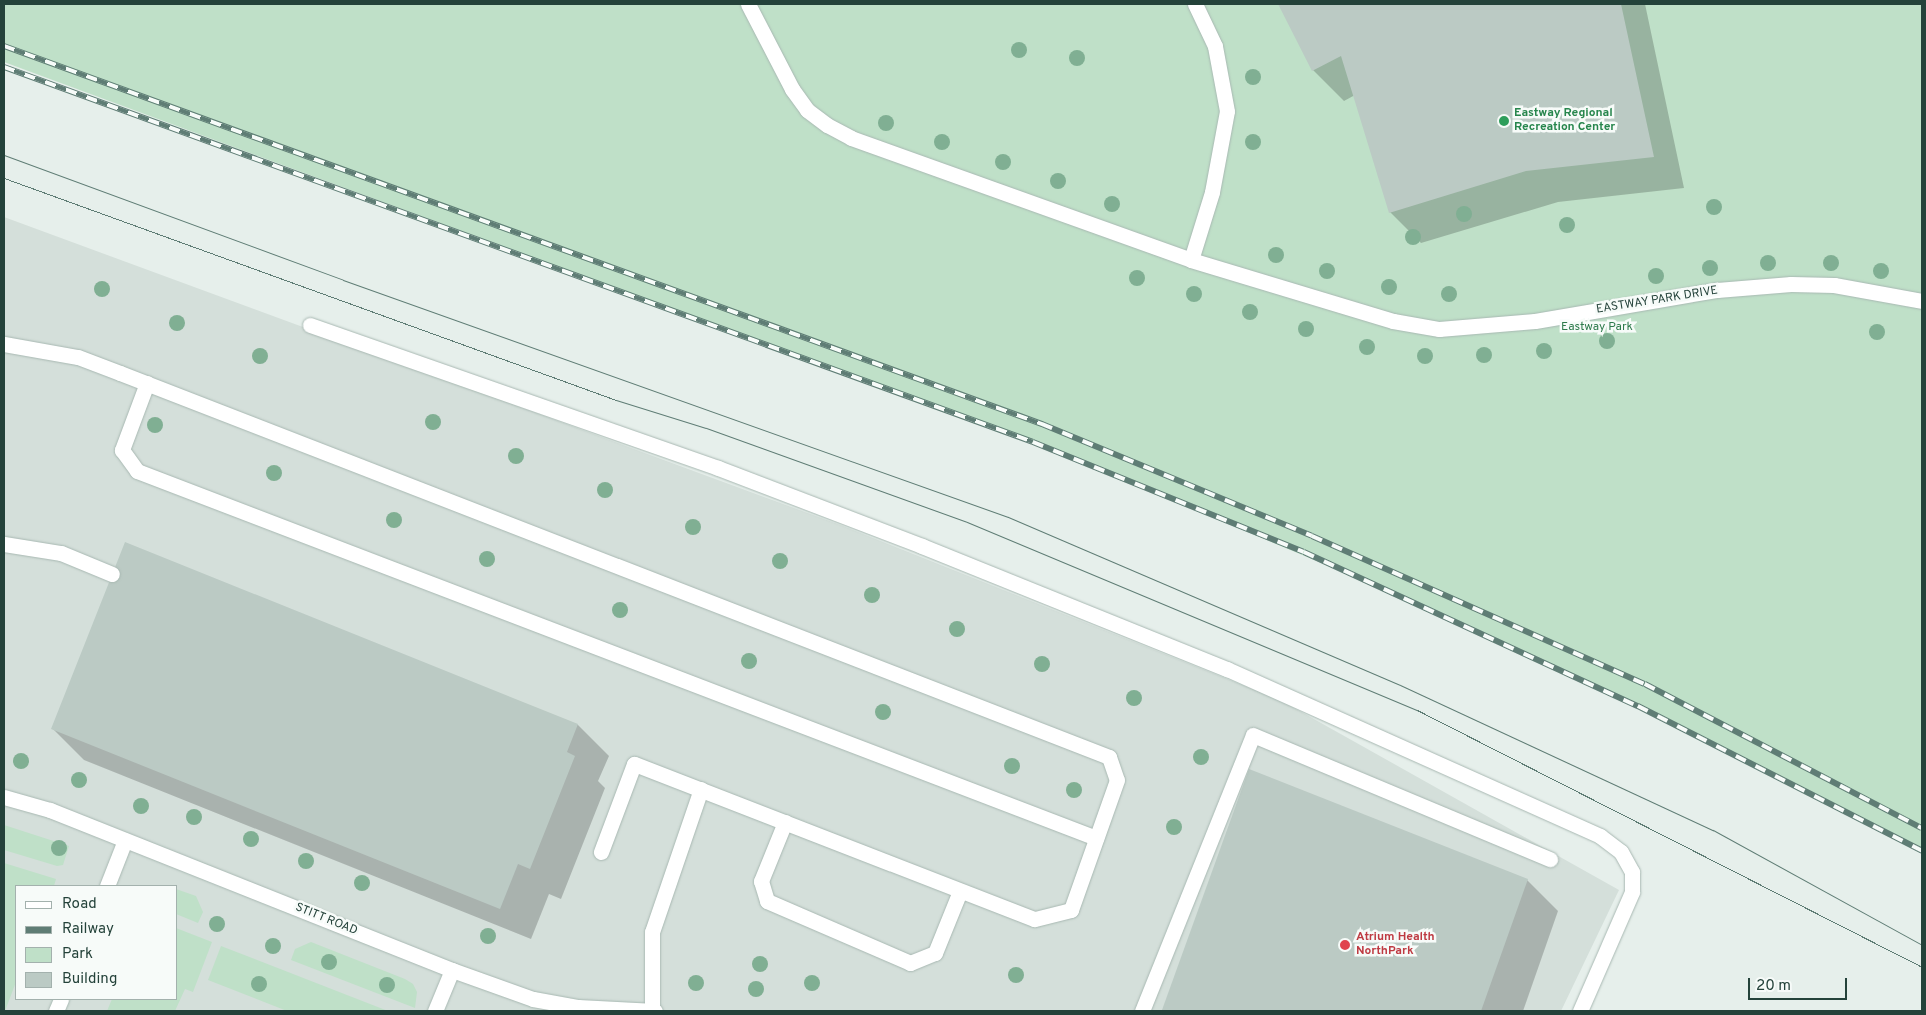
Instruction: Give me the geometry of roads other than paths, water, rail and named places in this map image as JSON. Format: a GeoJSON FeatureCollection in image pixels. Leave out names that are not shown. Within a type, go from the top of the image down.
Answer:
{"type":"FeatureCollection","features":[{"type":"Feature","properties":{"kind":"street","name":"EASTWAY PARK DRIVE"},"geometry":{"type":"LineString","coordinates":[[748,4],[792,89],[807,110],[827,125],[851,138],[1191,260],[1393,321],[1439,329],[1535,321],[1717,290],[1791,284],[1868,289],[1922,301]]}},
{"type":"Feature","properties":{"kind":"street"},"geometry":{"type":"LineString","coordinates":[[1191,260],[1212,192],[1227,111],[1215,46],[1195,4]]}},
{"type":"Feature","properties":{"kind":"street"},"geometry":{"type":"LineString","coordinates":[[310,325],[718,468],[922,546],[1227,669],[1600,836],[1621,852],[1632,872],[1632,892],[1580,1011]]}},
{"type":"Feature","properties":{"kind":"street"},"geometry":{"type":"LineString","coordinates":[[4,344],[78,357],[1109,757],[1116,780],[1071,910],[1034,920],[634,764],[601,852]]}},
{"type":"Feature","properties":{"kind":"street"},"geometry":{"type":"LineString","coordinates":[[147,383],[122,450],[137,471],[1096,838]]}},
{"type":"Feature","properties":{"kind":"street"},"geometry":{"type":"LineString","coordinates":[[4,544],[61,553],[112,574]]}},
{"type":"Feature","properties":{"kind":"street"},"geometry":{"type":"LineString","coordinates":[[1142,1011],[1253,735],[1550,859]]}},
{"type":"Feature","properties":{"kind":"street"},"geometry":{"type":"LineString","coordinates":[[654,1011],[652,932],[701,789]]}},
{"type":"Feature","properties":{"kind":"street","name":"STITT ROAD"},"geometry":{"type":"LineString","coordinates":[[4,797],[50,810],[452,970],[541,1000],[578,1007],[654,1011]]}},
{"type":"Feature","properties":{"kind":"street"},"geometry":{"type":"LineString","coordinates":[[785,822],[761,881],[767,902],[910,963],[935,953],[960,892]]}},
{"type":"Feature","properties":{"kind":"street"},"geometry":{"type":"LineString","coordinates":[[107,885],[125,840]]}},
{"type":"Feature","properties":{"kind":"street"},"geometry":{"type":"LineString","coordinates":[[435,1011],[452,970]]}},
{"type":"Feature","properties":{"kind":"tram line"},"geometry":{"type":"LineString","coordinates":[[4,155],[343,280],[1008,517],[1400,685],[1713,830],[1922,945]]}},
{"type":"Feature","properties":{"kind":"tram line"},"geometry":{"type":"LineString","coordinates":[[4,178],[616,400],[706,428],[967,522],[1417,710],[1922,967]]}},
{"type":"Feature","properties":{"kind":"railway"},"geometry":{"type":"LineString","coordinates":[[4,46],[1042,424],[1312,536],[1645,684],[1922,828]]}},
{"type":"Feature","properties":{"kind":"railway"},"geometry":{"type":"LineString","coordinates":[[4,67],[1033,442],[1304,552],[1638,706],[1922,851]]}},
{"type":"Feature","properties":{"kind":"place","name":"Eastway Regional Recreation Center"},"geometry":{"type":"Point","coordinates":[1504,121]}},
{"type":"Feature","properties":{"kind":"place","name":"Atrium Health NorthPark"},"geometry":{"type":"Point","coordinates":[1345,945]}},
{"type":"Feature","properties":{"kind":"park label","name":"Eastway Park"},"geometry":{"type":"Point","coordinates":[1597,328]}}]}
